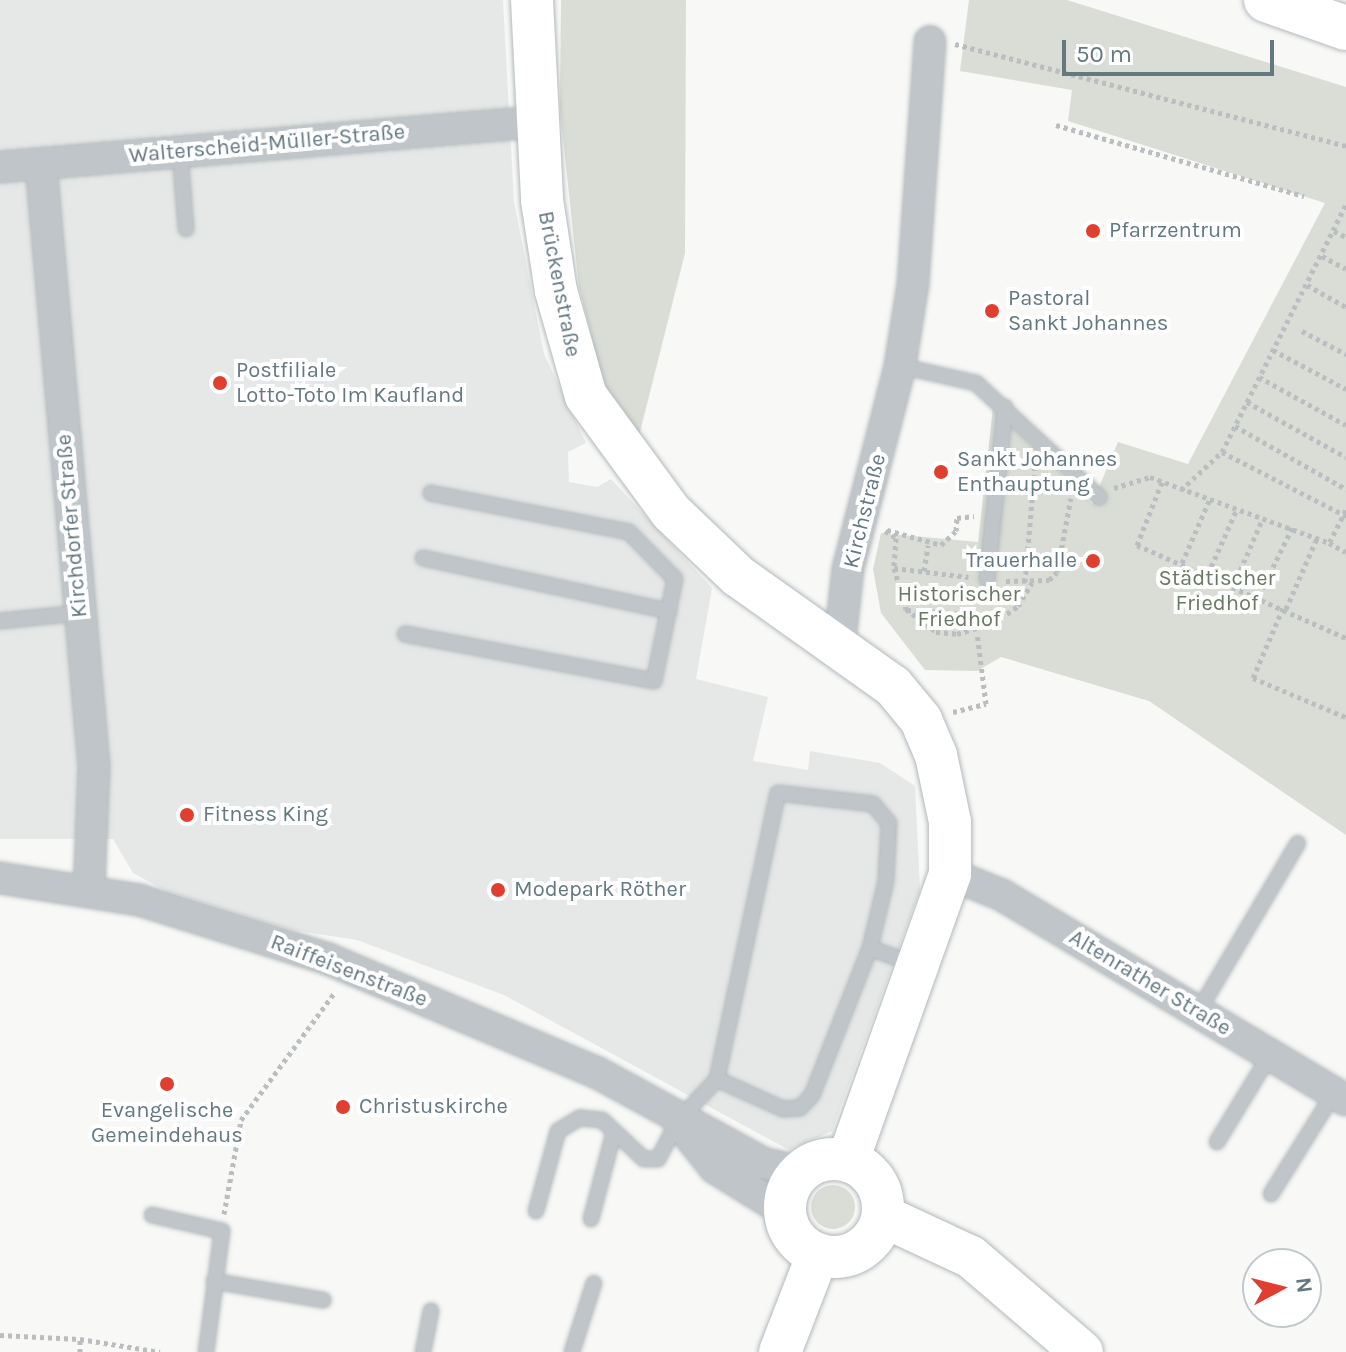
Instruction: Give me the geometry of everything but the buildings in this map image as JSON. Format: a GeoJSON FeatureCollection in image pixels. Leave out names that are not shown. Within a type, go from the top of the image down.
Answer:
{"type":"FeatureCollection","features":[{"type":"Feature","properties":{"kind":"highway"},"geometry":{"type":"LineString","coordinates":[[1266,0],[1346,28]]}},
{"type":"Feature","properties":{"kind":"street","name":"Brückenstraße"},"geometry":{"type":"LineString","coordinates":[[532,0],[535,122],[556,291],[586,396],[671,512],[738,576],[839,650]]}},
{"type":"Feature","properties":{"kind":"street","name":"Kirchstraße"},"geometry":{"type":"LineString","coordinates":[[839,650],[871,528],[900,366],[930,42]]}},
{"type":"Feature","properties":{"kind":"street","name":"Walterscheid-Müller-Straße"},"geometry":{"type":"LineString","coordinates":[[0,167],[535,122]]}},
{"type":"Feature","properties":{"kind":"street","name":"Kirchdorfer Straße"},"geometry":{"type":"LineString","coordinates":[[41,164],[94,766],[89,889]]}},
{"type":"Feature","properties":{"kind":"street"},"geometry":{"type":"LineString","coordinates":[[839,650],[893,686],[921,720],[947,794],[950,874],[920,966],[848,1161]]}},
{"type":"Feature","properties":{"kind":"street","name":"Altenrather Straße"},"geometry":{"type":"LineString","coordinates":[[950,874],[1002,895],[1340,1097]]}},
{"type":"Feature","properties":{"kind":"street","name":"Raiffeisenstraße"},"geometry":{"type":"LineString","coordinates":[[0,878],[89,889],[344,966],[596,1072],[678,1121],[763,1163],[801,1172]]}},
{"type":"Feature","properties":{"kind":"street","name":"Raiffeisenstraße"},"geometry":{"type":"LineString","coordinates":[[678,1121],[715,1168],[786,1212]]}},
{"type":"Feature","properties":{"kind":"street"},"geometry":{"type":"LineString","coordinates":[[823,1160],[848,1161],[876,1182],[883,1216],[866,1245],[851,1254],[818,1254],[802,1244],[786,1212],[801,1172],[823,1160]]}},
{"type":"Feature","properties":{"kind":"street"},"geometry":{"type":"LineString","coordinates":[[883,1216],[971,1257],[1035,1326],[1082,1352]]}},
{"type":"Feature","properties":{"kind":"street"},"geometry":{"type":"LineString","coordinates":[[780,1352],[818,1254]]}},
{"type":"Feature","properties":{"kind":"lane"},"geometry":{"type":"LineString","coordinates":[[180,152],[186,229]]}},
{"type":"Feature","properties":{"kind":"lane"},"geometry":{"type":"LineString","coordinates":[[900,366],[976,383],[1005,407],[1068,481],[1099,497]]}},
{"type":"Feature","properties":{"kind":"lane"},"geometry":{"type":"LineString","coordinates":[[987,579],[1005,407]]}},
{"type":"Feature","properties":{"kind":"lane"},"geometry":{"type":"LineString","coordinates":[[405,634],[654,681],[675,579],[629,532],[431,493]]}},
{"type":"Feature","properties":{"kind":"lane"},"geometry":{"type":"LineString","coordinates":[[423,558],[669,611]]}},
{"type":"Feature","properties":{"kind":"lane"},"geometry":{"type":"LineString","coordinates":[[0,621],[80,613]]}},
{"type":"Feature","properties":{"kind":"lane"},"geometry":{"type":"LineString","coordinates":[[536,1211],[558,1131],[580,1118],[602,1120],[644,1159],[658,1159],[678,1121],[717,1079],[778,793],[873,804],[889,823],[886,881],[870,948],[812,1095],[800,1108],[783,1109],[717,1079]]}},
{"type":"Feature","properties":{"kind":"lane"},"geometry":{"type":"LineString","coordinates":[[1198,1012],[1298,843]]}},
{"type":"Feature","properties":{"kind":"lane"},"geometry":{"type":"LineString","coordinates":[[870,948],[920,966]]}},
{"type":"Feature","properties":{"kind":"lane"},"geometry":{"type":"LineString","coordinates":[[1217,1142],[1270,1055]]}},
{"type":"Feature","properties":{"kind":"lane"},"geometry":{"type":"LineString","coordinates":[[1271,1194],[1340,1097]]}},
{"type":"Feature","properties":{"kind":"lane"},"geometry":{"type":"LineString","coordinates":[[591,1219],[614,1132]]}},
{"type":"Feature","properties":{"kind":"lane"},"geometry":{"type":"LineString","coordinates":[[152,1215],[222,1231],[206,1352]]}},
{"type":"Feature","properties":{"kind":"lane"},"geometry":{"type":"LineString","coordinates":[[214,1281],[323,1300]]}},
{"type":"Feature","properties":{"kind":"lane"},"geometry":{"type":"LineString","coordinates":[[572,1352],[594,1283]]}},
{"type":"Feature","properties":{"kind":"lane"},"geometry":{"type":"LineString","coordinates":[[423,1352],[431,1311]]}},
{"type":"Feature","properties":{"kind":"path"},"geometry":{"type":"LineString","coordinates":[[930,42],[969,45],[1346,146]]}},
{"type":"Feature","properties":{"kind":"path"},"geometry":{"type":"LineString","coordinates":[[1056,125],[1304,196]]}},
{"type":"Feature","properties":{"kind":"path"},"geometry":{"type":"LineString","coordinates":[[1181,490],[1222,452],[1346,204]]}},
{"type":"Feature","properties":{"kind":"path"},"geometry":{"type":"LineString","coordinates":[[1334,231],[1346,237]]}},
{"type":"Feature","properties":{"kind":"path"},"geometry":{"type":"LineString","coordinates":[[1322,256],[1346,269]]}},
{"type":"Feature","properties":{"kind":"path"},"geometry":{"type":"LineString","coordinates":[[1307,285],[1346,307]]}},
{"type":"Feature","properties":{"kind":"path"},"geometry":{"type":"LineString","coordinates":[[1302,331],[1346,354]]}},
{"type":"Feature","properties":{"kind":"path"},"geometry":{"type":"LineString","coordinates":[[1273,350],[1346,389]]}},
{"type":"Feature","properties":{"kind":"path"},"geometry":{"type":"LineString","coordinates":[[1259,377],[1346,425]]}},
{"type":"Feature","properties":{"kind":"path"},"geometry":{"type":"LineString","coordinates":[[1247,402],[1346,457]]}},
{"type":"Feature","properties":{"kind":"path"},"geometry":{"type":"LineString","coordinates":[[1235,426],[1346,489]]}},
{"type":"Feature","properties":{"kind":"path"},"geometry":{"type":"LineString","coordinates":[[1222,452],[1345,513],[1329,543]]}},
{"type":"Feature","properties":{"kind":"path"},"geometry":{"type":"LineString","coordinates":[[1025,582],[1035,464],[1041,467]]}},
{"type":"Feature","properties":{"kind":"path"},"geometry":{"type":"LineString","coordinates":[[1113,488],[1150,477],[1236,511],[1292,528],[1346,552]]}},
{"type":"Feature","properties":{"kind":"path"},"geometry":{"type":"LineString","coordinates":[[871,528],[896,538],[894,568],[906,609],[936,632],[977,633],[1018,606],[1032,583],[1057,572],[1071,494],[1068,481]]}},
{"type":"Feature","properties":{"kind":"path"},"geometry":{"type":"LineString","coordinates":[[1068,481],[1071,494]]}},
{"type":"Feature","properties":{"kind":"path"},"geometry":{"type":"LineString","coordinates":[[1162,482],[1137,545],[1259,596],[1346,638]]}},
{"type":"Feature","properties":{"kind":"path"},"geometry":{"type":"LineString","coordinates":[[928,545],[951,537],[957,518],[976,516],[978,501]]}},
{"type":"Feature","properties":{"kind":"path"},"geometry":{"type":"LineString","coordinates":[[1182,563],[1209,501]]}},
{"type":"Feature","properties":{"kind":"path"},"geometry":{"type":"LineString","coordinates":[[1208,574],[1236,511]]}},
{"type":"Feature","properties":{"kind":"path"},"geometry":{"type":"LineString","coordinates":[[1233,585],[1262,520]]}},
{"type":"Feature","properties":{"kind":"path"},"geometry":{"type":"LineString","coordinates":[[871,528],[917,534],[928,545]]}},
{"type":"Feature","properties":{"kind":"path"},"geometry":{"type":"LineString","coordinates":[[1259,596],[1292,528]]}},
{"type":"Feature","properties":{"kind":"path"},"geometry":{"type":"LineString","coordinates":[[1317,538],[1253,678],[1346,717]]}},
{"type":"Feature","properties":{"kind":"path"},"geometry":{"type":"LineString","coordinates":[[924,571],[928,545]]}},
{"type":"Feature","properties":{"kind":"path"},"geometry":{"type":"LineString","coordinates":[[894,568],[987,579]]}},
{"type":"Feature","properties":{"kind":"path"},"geometry":{"type":"LineString","coordinates":[[906,609],[971,614]]}},
{"type":"Feature","properties":{"kind":"path"},"geometry":{"type":"LineString","coordinates":[[921,720],[986,704],[977,633]]}},
{"type":"Feature","properties":{"kind":"path"},"geometry":{"type":"LineString","coordinates":[[222,1231],[241,1120],[336,991],[344,966]]}},
{"type":"Feature","properties":{"kind":"path"},"geometry":{"type":"LineString","coordinates":[[0,1335],[80,1339],[160,1352]]}},
{"type":"Feature","properties":{"kind":"path"},"geometry":{"type":"LineString","coordinates":[[80,1339],[80,1352]]}},
{"type":"Feature","properties":{"kind":"shaded area"},"geometry":{"type":"Polygon","coordinates":[[[0,0],[503,0],[514,202],[544,354],[586,443],[568,452],[569,482],[597,487],[611,479],[712,588],[696,679],[768,697],[753,761],[808,770],[810,751],[880,763],[915,786],[920,889],[832,1131],[789,1150],[504,995],[357,940],[292,930],[164,890],[133,873],[113,839],[0,839],[0,0]]]}},
{"type":"Feature","properties":{"kind":"green space"},"geometry":{"type":"Polygon","coordinates":[[[561,0],[686,0],[685,253],[638,440],[603,382],[579,287],[560,110],[561,0]]]}},
{"type":"Feature","properties":{"kind":"green space","name":"Städtischer Friedhof"},"geometry":{"type":"Polygon","coordinates":[[[969,0],[1067,0],[1346,87],[1346,835],[1149,701],[1001,657],[977,671],[925,670],[881,613],[873,569],[881,533],[978,542],[993,407],[1092,504],[1118,442],[1188,464],[1325,203],[1068,121],[1072,90],[960,71],[969,0]]]}},
{"type":"Feature","properties":{"kind":"green space"},"geometry":{"type":"Polygon","coordinates":[[[833,1185],[849,1191],[855,1207],[849,1223],[833,1229],[817,1223],[811,1207],[817,1191],[833,1185]]]}},
{"type":"Feature","properties":{"kind":"place","name":"Pfarrzentrum"},"geometry":{"type":"Point","coordinates":[1093,231]}},
{"type":"Feature","properties":{"kind":"place","name":"Pastoral Sankt Johannes"},"geometry":{"type":"Point","coordinates":[992,311]}},
{"type":"Feature","properties":{"kind":"place","name":"Postfiliale Lotto-Toto Im Kaufland"},"geometry":{"type":"Point","coordinates":[220,383]}},
{"type":"Feature","properties":{"kind":"place","name":"Sankt Johannes Enthauptung"},"geometry":{"type":"Point","coordinates":[941,472]}},
{"type":"Feature","properties":{"kind":"place","name":"Trauerhalle"},"geometry":{"type":"Point","coordinates":[1093,561]}},
{"type":"Feature","properties":{"kind":"place","name":"Fitness King"},"geometry":{"type":"Point","coordinates":[187,815]}},
{"type":"Feature","properties":{"kind":"place","name":"Modepark Röther"},"geometry":{"type":"Point","coordinates":[498,890]}},
{"type":"Feature","properties":{"kind":"place","name":"Evangelische Gemeindehaus"},"geometry":{"type":"Point","coordinates":[167,1084]}},
{"type":"Feature","properties":{"kind":"place","name":"Christuskirche"},"geometry":{"type":"Point","coordinates":[343,1107]}},
{"type":"Feature","properties":{"kind":"park label","name":"Historischer Friedhof"},"geometry":{"type":"Point","coordinates":[959,606]}}]}
